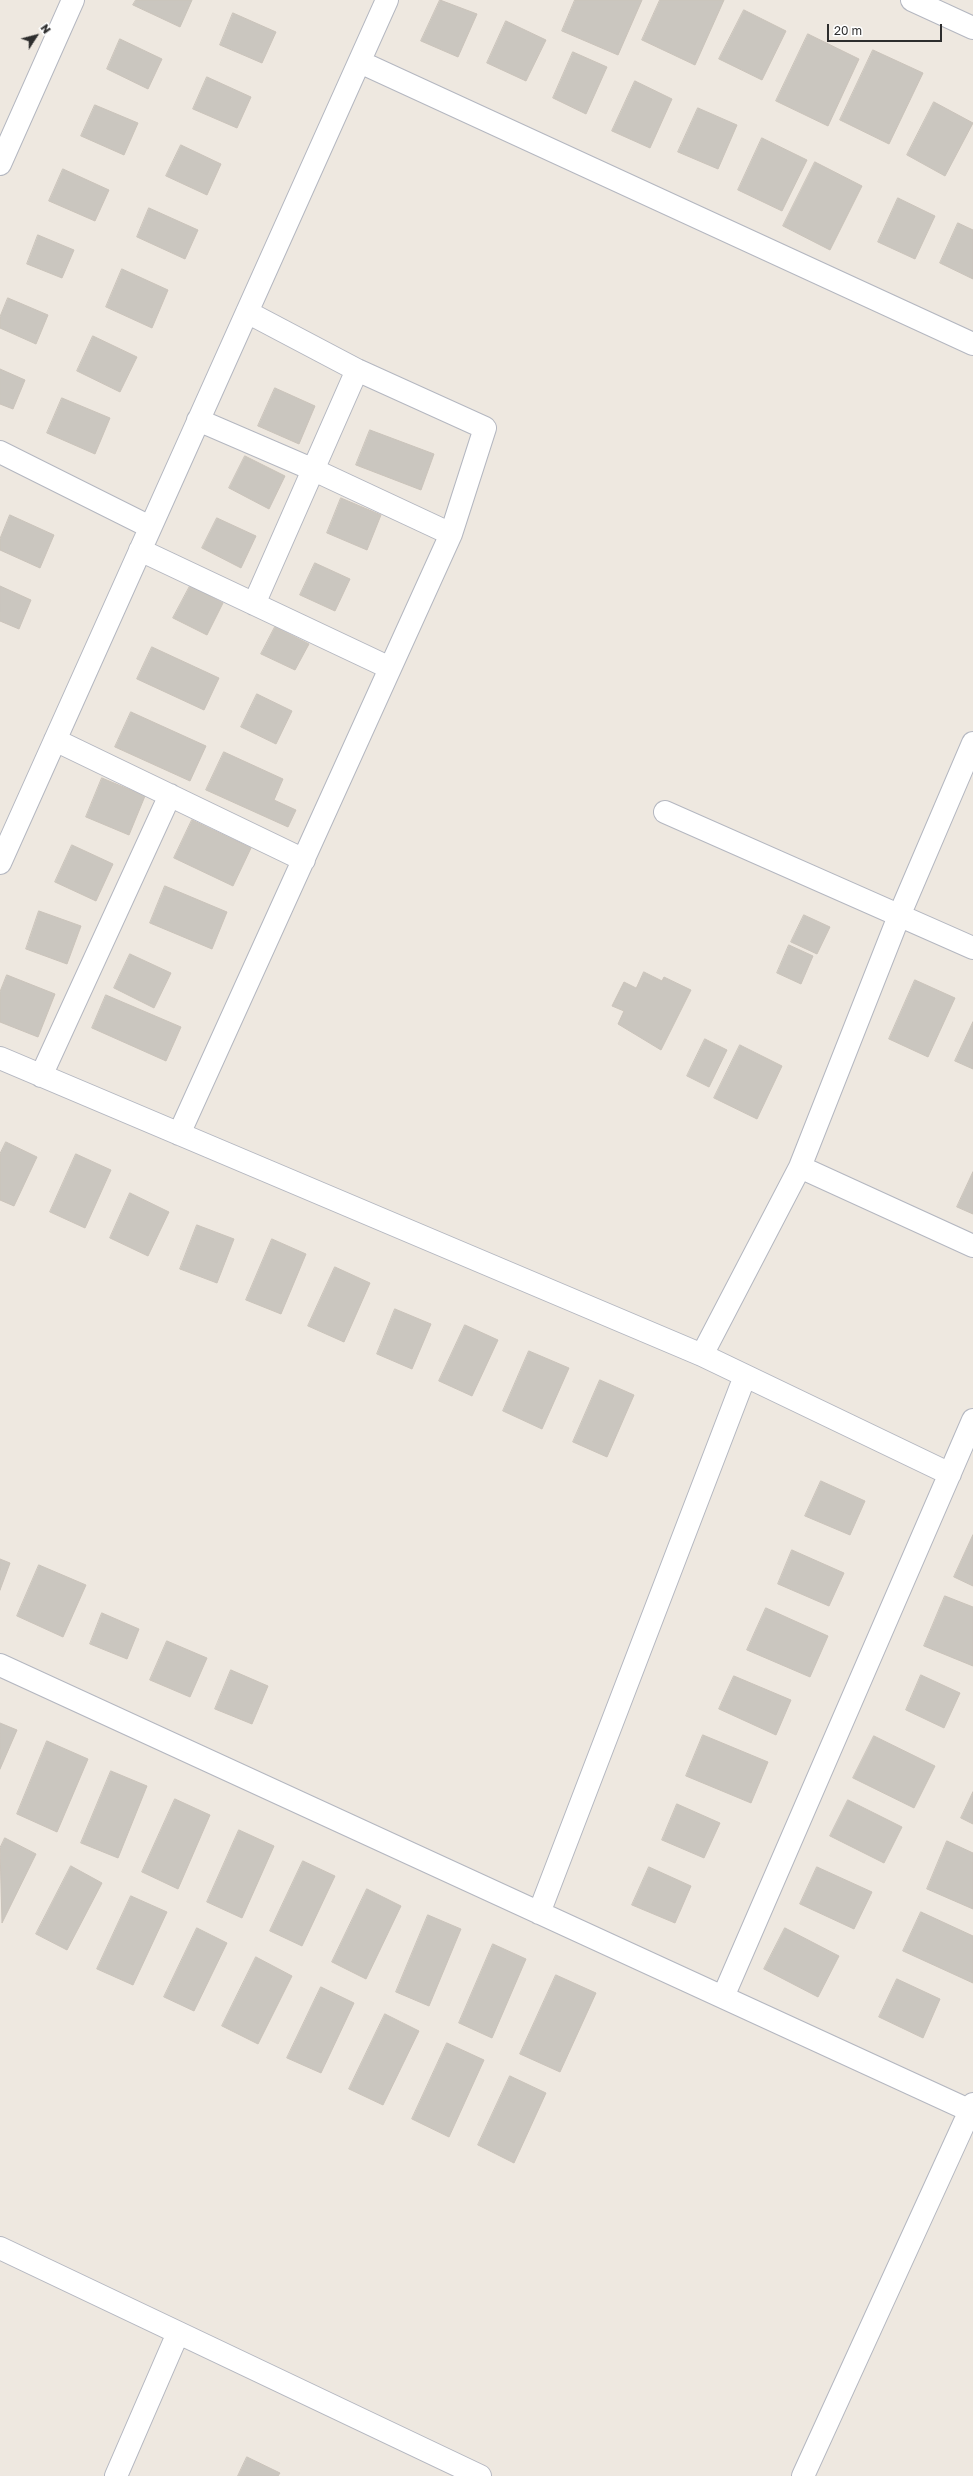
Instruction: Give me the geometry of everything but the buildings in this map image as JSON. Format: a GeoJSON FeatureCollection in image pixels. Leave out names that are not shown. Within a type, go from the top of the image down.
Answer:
{"type":"FeatureCollection","features":[{"type":"Feature","properties":{"kind":"street"},"geometry":{"type":"LineString","coordinates":[[0,164],[73,0]]}},
{"type":"Feature","properties":{"kind":"street"},"geometry":{"type":"LineString","coordinates":[[0,862],[387,0]]}},
{"type":"Feature","properties":{"kind":"street"},"geometry":{"type":"LineString","coordinates":[[912,0],[973,28]]}},
{"type":"Feature","properties":{"kind":"street"},"geometry":{"type":"LineString","coordinates":[[360,62],[973,344]]}},
{"type":"Feature","properties":{"kind":"street"},"geometry":{"type":"LineString","coordinates":[[179,1134],[451,534],[485,428],[357,370],[247,312]]}},
{"type":"Feature","properties":{"kind":"street"},"geometry":{"type":"LineString","coordinates":[[254,604],[357,370]]}},
{"type":"Feature","properties":{"kind":"street"},"geometry":{"type":"LineString","coordinates":[[198,420],[314,470],[451,534]]}},
{"type":"Feature","properties":{"kind":"street"},"geometry":{"type":"LineString","coordinates":[[0,452],[150,527]]}},
{"type":"Feature","properties":{"kind":"street"},"geometry":{"type":"LineString","coordinates":[[140,550],[390,668]]}},
{"type":"Feature","properties":{"kind":"street"},"geometry":{"type":"LineString","coordinates":[[55,740],[304,860]]}},
{"type":"Feature","properties":{"kind":"street"},"geometry":{"type":"LineString","coordinates":[[702,1355],[800,1167],[899,916],[973,743]]}},
{"type":"Feature","properties":{"kind":"street"},"geometry":{"type":"LineString","coordinates":[[41,1076],[170,795]]}},
{"type":"Feature","properties":{"kind":"street"},"geometry":{"type":"LineString","coordinates":[[665,812],[973,948]]}},
{"type":"Feature","properties":{"kind":"street"},"geometry":{"type":"LineString","coordinates":[[0,1058],[702,1355],[950,1474]]}},
{"type":"Feature","properties":{"kind":"street"},"geometry":{"type":"LineString","coordinates":[[800,1167],[973,1246]]}},
{"type":"Feature","properties":{"kind":"street"},"geometry":{"type":"LineString","coordinates":[[539,1913],[745,1376]]}},
{"type":"Feature","properties":{"kind":"street"},"geometry":{"type":"LineString","coordinates":[[723,1997],[973,1420]]}},
{"type":"Feature","properties":{"kind":"street"},"geometry":{"type":"LineString","coordinates":[[0,1665],[539,1913],[972,2109],[803,2476]]}},
{"type":"Feature","properties":{"kind":"street"},"geometry":{"type":"LineString","coordinates":[[1,2250],[480,2476]]}},
{"type":"Feature","properties":{"kind":"street"},"geometry":{"type":"LineString","coordinates":[[116,2476],[178,2333]]}}]}
